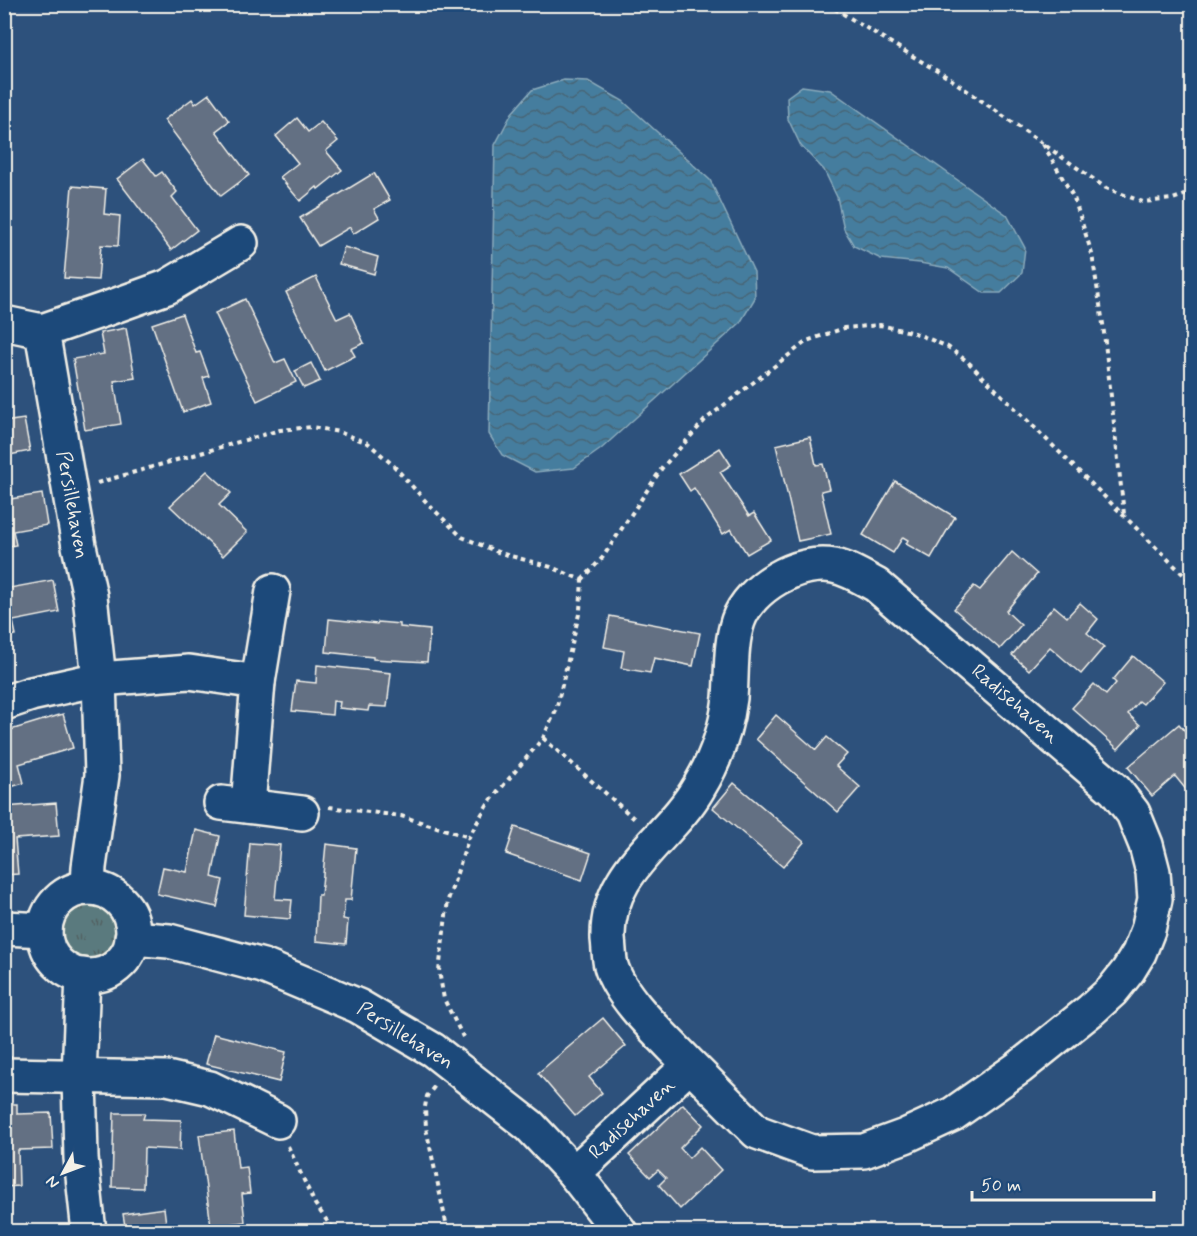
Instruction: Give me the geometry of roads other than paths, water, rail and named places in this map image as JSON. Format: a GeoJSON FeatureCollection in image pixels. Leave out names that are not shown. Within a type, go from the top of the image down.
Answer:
{"type":"FeatureCollection","features":[{"type":"Feature","properties":{"kind":"street"},"geometry":{"type":"LineString","coordinates":[[4,323],[42,331],[167,287],[241,243]]}},
{"type":"Feature","properties":{"kind":"street","name":"Persillehaven"},"geometry":{"type":"LineString","coordinates":[[42,331],[69,491],[90,596],[99,679],[102,775],[88,888]]}},
{"type":"Feature","properties":{"kind":"street","name":"Radisehaven"},"geometry":{"type":"LineString","coordinates":[[834,566],[876,585],[1115,790],[1133,813],[1146,845],[1153,872],[1155,899],[1148,930],[1139,953],[1112,991],[1020,1067],[953,1114],[905,1136],[864,1151],[812,1152],[757,1132],[690,1065],[626,996],[611,966],[608,937],[612,903],[625,877],[639,858],[677,819],[699,787],[723,738],[730,698],[733,642],[738,619],[751,599],[762,588],[794,570],[834,566]]}},
{"type":"Feature","properties":{"kind":"street"},"geometry":{"type":"LineString","coordinates":[[273,591],[235,805],[302,813]]}},
{"type":"Feature","properties":{"kind":"street"},"geometry":{"type":"LineString","coordinates":[[4,703],[31,694],[99,679],[189,672],[258,682]]}},
{"type":"Feature","properties":{"kind":"street"},"geometry":{"type":"LineString","coordinates":[[88,888],[109,892],[125,907],[130,917],[132,938],[124,959],[115,967],[94,975],[72,973],[55,960],[46,941],[45,930],[50,911],[55,903],[70,892],[88,888]]}},
{"type":"Feature","properties":{"kind":"street"},"geometry":{"type":"LineString","coordinates":[[4,928],[45,930]]}},
{"type":"Feature","properties":{"kind":"street","name":"Persillehaven"},"geometry":{"type":"LineString","coordinates":[[132,938],[169,941],[263,966],[358,1006],[447,1060],[530,1126],[574,1173],[620,1232]]}},
{"type":"Feature","properties":{"kind":"street"},"geometry":{"type":"LineString","coordinates":[[83,975],[79,1076],[81,1158],[89,1232]]}},
{"type":"Feature","properties":{"kind":"street","name":"Radisehaven"},"geometry":{"type":"LineString","coordinates":[[574,1173],[690,1065]]}},
{"type":"Feature","properties":{"kind":"street"},"geometry":{"type":"LineString","coordinates":[[4,1075],[167,1078],[210,1088],[278,1121]]}},
{"type":"Feature","properties":{"kind":"water"},"geometry":{"type":"Polygon","coordinates":[[[564,80],[588,81],[623,101],[710,180],[754,272],[755,298],[740,323],[601,449],[574,468],[535,472],[502,455],[489,434],[495,145],[512,113],[532,90],[564,80]]]}},
{"type":"Feature","properties":{"kind":"water"},"geometry":{"type":"Polygon","coordinates":[[[802,86],[830,90],[1007,215],[1025,248],[1022,273],[1001,293],[984,293],[948,268],[881,259],[854,246],[844,229],[837,197],[824,170],[801,146],[788,119],[787,97],[802,86]]]}}]}
